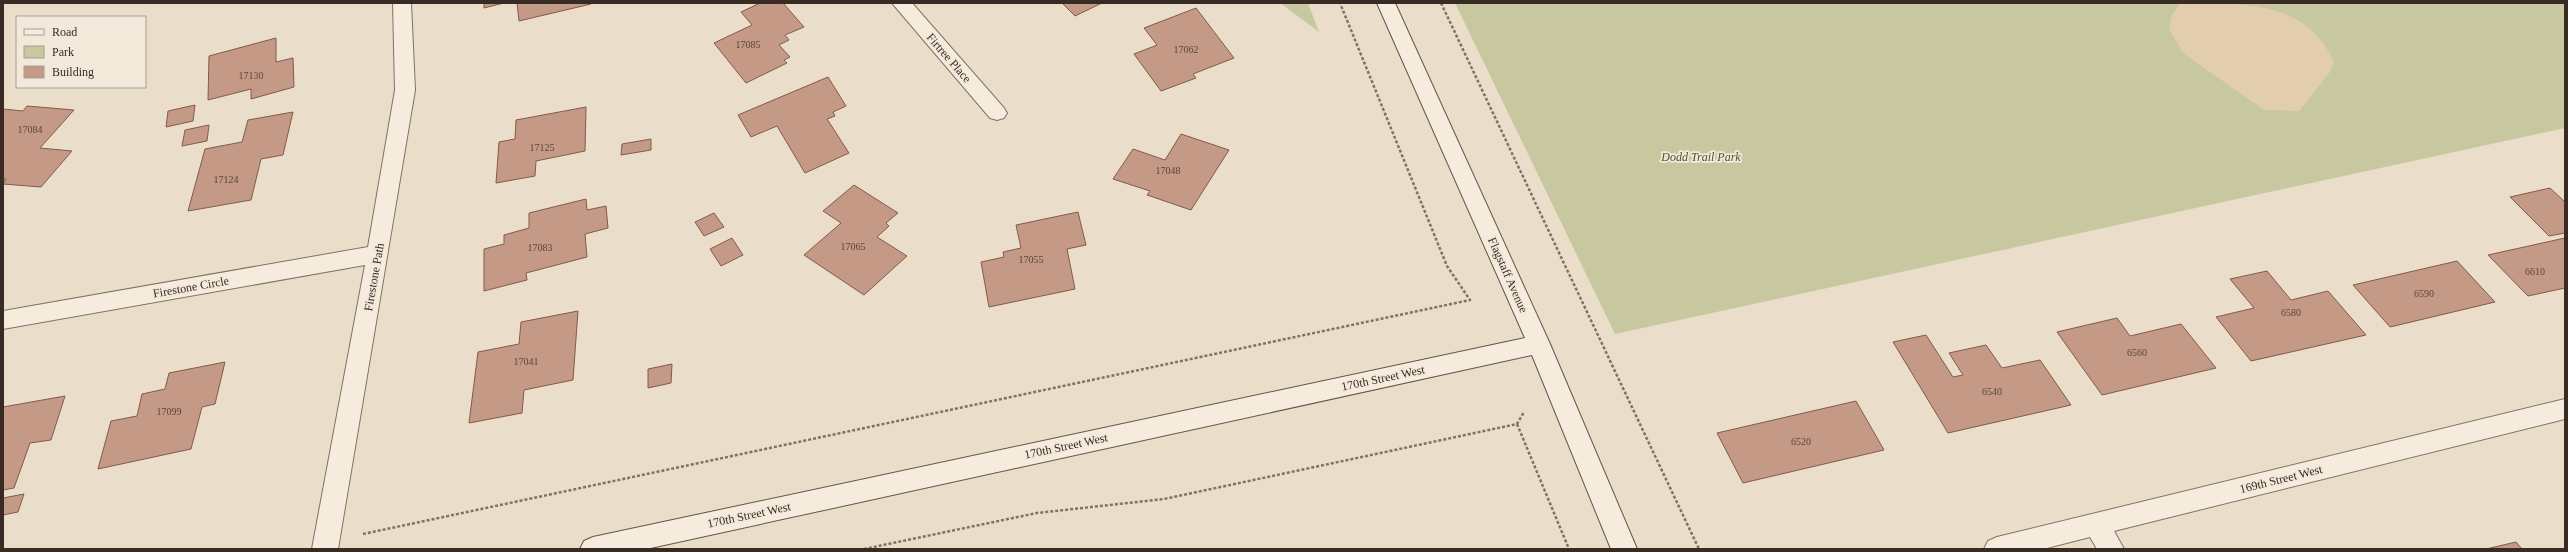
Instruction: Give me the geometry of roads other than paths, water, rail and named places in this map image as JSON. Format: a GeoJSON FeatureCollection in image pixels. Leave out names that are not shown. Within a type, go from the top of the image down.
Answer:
{"type":"FeatureCollection","features":[{"type":"Feature","properties":{"kind":"street","name":"Firestone Path"},"geometry":{"type":"LineString","coordinates":[[326,545],[378,254],[404,90],[402,3]]}},
{"type":"Feature","properties":{"kind":"street","name":"Firtree Place"},"geometry":{"type":"LineString","coordinates":[[901,3],[997,113]]}},
{"type":"Feature","properties":{"kind":"street","name":"Flagstaff Avenue"},"geometry":{"type":"LineString","coordinates":[[1386,3],[1539,344],[1624,549]]}},
{"type":"Feature","properties":{"kind":"street","name":"Firestone Circle"},"geometry":{"type":"LineString","coordinates":[[3,320],[378,254]]}},
{"type":"Feature","properties":{"kind":"street","name":"170th Street West"},"geometry":{"type":"LineString","coordinates":[[593,549],[1539,344]]}},
{"type":"Feature","properties":{"kind":"street","name":"169th Street West"},"geometry":{"type":"LineString","coordinates":[[1997,549],[2565,409]]}},
{"type":"Feature","properties":{"kind":"street"},"geometry":{"type":"LineString","coordinates":[[2095,524],[2111,549]]}},
{"type":"Feature","properties":{"kind":"park label","name":"Dodd Trail Park"},"geometry":{"type":"Point","coordinates":[1701,157]}}]}
